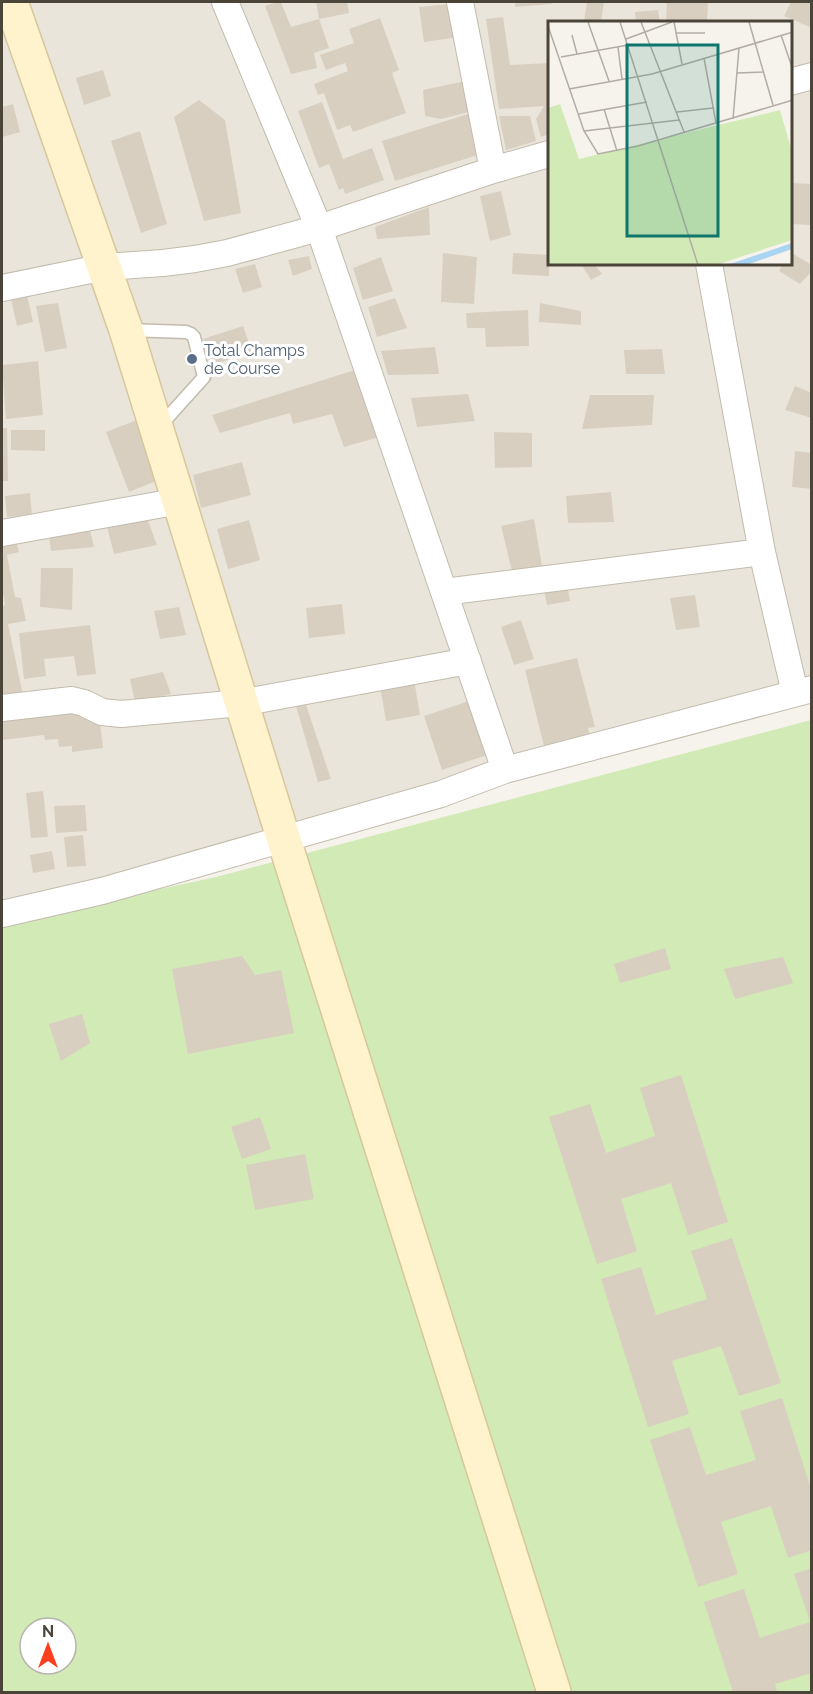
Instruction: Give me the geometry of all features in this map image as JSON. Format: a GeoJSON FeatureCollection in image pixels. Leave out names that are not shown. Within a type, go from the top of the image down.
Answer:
{"type":"FeatureCollection","features":[{"type":"Feature","properties":{"kind":"street"},"geometry":{"type":"LineString","coordinates":[[11,2],[126,330],[284,840],[554,1692]]}},
{"type":"Feature","properties":{"kind":"street"},"geometry":{"type":"LineString","coordinates":[[225,2],[319,228],[505,770]]}},
{"type":"Feature","properties":{"kind":"street"},"geometry":{"type":"LineString","coordinates":[[460,2],[493,170]]}},
{"type":"Feature","properties":{"kind":"street"},"geometry":{"type":"LineString","coordinates":[[792,81],[812,76]]}},
{"type":"Feature","properties":{"kind":"street"},"geometry":{"type":"LineString","coordinates":[[2,288],[105,267],[163,263],[227,253],[319,228],[493,170],[548,154]]}},
{"type":"Feature","properties":{"kind":"street"},"geometry":{"type":"LineString","coordinates":[[2,914],[102,891],[441,794],[505,770],[803,691],[762,552],[709,266]]}},
{"type":"Feature","properties":{"kind":"street"},"geometry":{"type":"LineString","coordinates":[[2,533],[180,501]]}},
{"type":"Feature","properties":{"kind":"street"},"geometry":{"type":"LineString","coordinates":[[444,592],[762,552]]}},
{"type":"Feature","properties":{"kind":"street"},"geometry":{"type":"LineString","coordinates":[[2,708],[72,700],[102,712],[121,714],[241,703],[468,661]]}},
{"type":"Feature","properties":{"kind":"lane"},"geometry":{"type":"LineString","coordinates":[[126,330],[186,332],[194,337],[204,377],[157,429]]}},
{"type":"Feature","properties":{"kind":"shaded area"},"geometry":{"type":"Polygon","coordinates":[[[2,2],[811,2],[811,680],[2,907],[2,2]]]}},
{"type":"Feature","properties":{"kind":"green space"},"geometry":{"type":"Polygon","coordinates":[[[811,720],[811,1692],[2,1692],[2,923],[216,877],[811,720]]]}},
{"type":"Feature","properties":{"kind":"building"},"geometry":{"type":"Polygon","coordinates":[[[281,2],[291,27],[319,19],[329,48],[314,53],[317,68],[291,74],[265,6],[281,2]]]}},
{"type":"Feature","properties":{"kind":"building"},"geometry":{"type":"Polygon","coordinates":[[[316,2],[347,2],[349,13],[319,19],[316,2]]]}},
{"type":"Feature","properties":{"kind":"building"},"geometry":{"type":"Polygon","coordinates":[[[515,2],[551,2],[552,4],[515,7],[515,2]]]}},
{"type":"Feature","properties":{"kind":"building"},"geometry":{"type":"Polygon","coordinates":[[[587,2],[604,2],[601,21],[584,21],[587,2]]]}},
{"type":"Feature","properties":{"kind":"building"},"geometry":{"type":"Polygon","coordinates":[[[667,2],[708,2],[707,21],[666,21],[667,2]]]}},
{"type":"Feature","properties":{"kind":"building"},"geometry":{"type":"Polygon","coordinates":[[[791,2],[812,2],[812,28],[784,16],[791,2]]]}},
{"type":"Feature","properties":{"kind":"building"},"geometry":{"type":"Polygon","coordinates":[[[460,3],[466,36],[424,42],[419,7],[460,3]]]}},
{"type":"Feature","properties":{"kind":"building"},"geometry":{"type":"Polygon","coordinates":[[[658,10],[660,21],[636,21],[635,12],[658,10]]]}},
{"type":"Feature","properties":{"kind":"building"},"geometry":{"type":"Polygon","coordinates":[[[503,17],[510,65],[548,63],[548,134],[541,137],[536,119],[544,106],[499,109],[486,19],[503,17]]]}},
{"type":"Feature","properties":{"kind":"building"},"geometry":{"type":"Polygon","coordinates":[[[380,18],[399,70],[392,73],[406,113],[353,132],[350,125],[337,130],[324,93],[318,95],[314,84],[348,71],[345,63],[326,70],[320,55],[354,43],[349,29],[380,18]]]}},
{"type":"Feature","properties":{"kind":"building"},"geometry":{"type":"Polygon","coordinates":[[[103,70],[111,96],[84,105],[76,78],[103,70]]]}},
{"type":"Feature","properties":{"kind":"building"},"geometry":{"type":"Polygon","coordinates":[[[475,79],[481,109],[441,119],[425,116],[423,90],[475,79]]]}},
{"type":"Feature","properties":{"kind":"building"},"geometry":{"type":"Polygon","coordinates":[[[199,100],[225,120],[241,213],[204,221],[174,117],[199,100]]]}},
{"type":"Feature","properties":{"kind":"building"},"geometry":{"type":"Polygon","coordinates":[[[322,102],[343,159],[372,148],[384,180],[345,194],[343,188],[339,190],[329,164],[319,168],[298,111],[322,102]]]}},
{"type":"Feature","properties":{"kind":"building"},"geometry":{"type":"Polygon","coordinates":[[[13,104],[20,132],[2,137],[2,107],[13,104]]]}},
{"type":"Feature","properties":{"kind":"building"},"geometry":{"type":"Polygon","coordinates":[[[471,113],[484,153],[395,181],[382,141],[471,113]]]}},
{"type":"Feature","properties":{"kind":"building"},"geometry":{"type":"Polygon","coordinates":[[[499,116],[530,116],[536,141],[506,150],[499,116]]]}},
{"type":"Feature","properties":{"kind":"building"},"geometry":{"type":"Polygon","coordinates":[[[140,131],[167,224],[141,233],[111,141],[140,131]]]}},
{"type":"Feature","properties":{"kind":"building"},"geometry":{"type":"Polygon","coordinates":[[[792,183],[812,184],[812,225],[792,224],[792,183]]]}},
{"type":"Feature","properties":{"kind":"building"},"geometry":{"type":"Polygon","coordinates":[[[501,191],[511,235],[490,241],[480,196],[501,191]]]}},
{"type":"Feature","properties":{"kind":"building"},"geometry":{"type":"Polygon","coordinates":[[[429,207],[430,235],[377,239],[375,227],[429,207]]]}},
{"type":"Feature","properties":{"kind":"building"},"geometry":{"type":"Polygon","coordinates":[[[443,253],[477,257],[474,304],[441,302],[443,253]]]}},
{"type":"Feature","properties":{"kind":"building"},"geometry":{"type":"Polygon","coordinates":[[[513,253],[548,255],[549,276],[512,274],[513,253]]]}},
{"type":"Feature","properties":{"kind":"building"},"geometry":{"type":"Polygon","coordinates":[[[792,253],[812,265],[812,271],[800,284],[779,271],[782,266],[792,266],[792,253]]]}},
{"type":"Feature","properties":{"kind":"building"},"geometry":{"type":"Polygon","coordinates":[[[309,256],[312,269],[293,276],[288,260],[309,256]]]}},
{"type":"Feature","properties":{"kind":"building"},"geometry":{"type":"Polygon","coordinates":[[[381,257],[393,291],[363,300],[353,268],[381,257]]]}},
{"type":"Feature","properties":{"kind":"building"},"geometry":{"type":"Polygon","coordinates":[[[255,264],[262,287],[243,293],[235,269],[255,264]]]}},
{"type":"Feature","properties":{"kind":"building"},"geometry":{"type":"Polygon","coordinates":[[[582,266],[596,266],[602,274],[591,280],[582,266]]]}},
{"type":"Feature","properties":{"kind":"building"},"geometry":{"type":"Polygon","coordinates":[[[27,295],[33,322],[17,326],[11,299],[27,295]]]}},
{"type":"Feature","properties":{"kind":"building"},"geometry":{"type":"Polygon","coordinates":[[[395,298],[407,328],[377,337],[368,307],[395,298]]]}},
{"type":"Feature","properties":{"kind":"building"},"geometry":{"type":"Polygon","coordinates":[[[58,303],[67,348],[45,352],[36,306],[58,303]]]}},
{"type":"Feature","properties":{"kind":"building"},"geometry":{"type":"Polygon","coordinates":[[[540,303],[581,311],[581,325],[539,322],[540,303]]]}},
{"type":"Feature","properties":{"kind":"building"},"geometry":{"type":"Polygon","coordinates":[[[528,310],[529,346],[486,347],[485,328],[467,328],[466,313],[528,310]]]}},
{"type":"Feature","properties":{"kind":"building"},"geometry":{"type":"Polygon","coordinates":[[[243,326],[252,352],[211,365],[203,339],[243,326]]]}},
{"type":"Feature","properties":{"kind":"building"},"geometry":{"type":"Polygon","coordinates":[[[435,347],[439,374],[388,375],[381,351],[435,347]]]}},
{"type":"Feature","properties":{"kind":"building"},"geometry":{"type":"Polygon","coordinates":[[[662,349],[665,374],[626,374],[624,350],[662,349]]]}},
{"type":"Feature","properties":{"kind":"building"},"geometry":{"type":"Polygon","coordinates":[[[38,361],[43,415],[6,419],[2,365],[38,361]]]}},
{"type":"Feature","properties":{"kind":"building"},"geometry":{"type":"Polygon","coordinates":[[[355,370],[379,437],[344,447],[332,414],[293,424],[290,413],[220,433],[212,415],[355,370]]]}},
{"type":"Feature","properties":{"kind":"building"},"geometry":{"type":"Polygon","coordinates":[[[795,386],[812,393],[812,418],[785,410],[795,386]]]}},
{"type":"Feature","properties":{"kind":"building"},"geometry":{"type":"Polygon","coordinates":[[[468,394],[475,421],[417,427],[411,398],[468,394]]]}},
{"type":"Feature","properties":{"kind":"building"},"geometry":{"type":"Polygon","coordinates":[[[590,395],[654,395],[652,425],[582,429],[590,395]]]}},
{"type":"Feature","properties":{"kind":"building"},"geometry":{"type":"Polygon","coordinates":[[[137,420],[161,479],[129,492],[106,432],[137,420]]]}},
{"type":"Feature","properties":{"kind":"building"},"geometry":{"type":"Polygon","coordinates":[[[2,428],[7,428],[8,481],[2,481],[2,428]]]}},
{"type":"Feature","properties":{"kind":"building"},"geometry":{"type":"Polygon","coordinates":[[[11,430],[45,430],[45,451],[11,450],[11,430]]]}},
{"type":"Feature","properties":{"kind":"building"},"geometry":{"type":"Polygon","coordinates":[[[494,432],[532,433],[532,467],[495,468],[494,432]]]}},
{"type":"Feature","properties":{"kind":"building"},"geometry":{"type":"Polygon","coordinates":[[[795,451],[812,453],[812,489],[792,487],[795,451]]]}},
{"type":"Feature","properties":{"kind":"building"},"geometry":{"type":"Polygon","coordinates":[[[242,462],[251,495],[201,508],[193,475],[242,462]]]}},
{"type":"Feature","properties":{"kind":"building"},"geometry":{"type":"Polygon","coordinates":[[[611,492],[614,522],[568,523],[566,496],[611,492]]]}},
{"type":"Feature","properties":{"kind":"building"},"geometry":{"type":"Polygon","coordinates":[[[30,493],[32,515],[7,517],[5,496],[30,493]]]}},
{"type":"Feature","properties":{"kind":"building"},"geometry":{"type":"Polygon","coordinates":[[[147,518],[157,545],[114,554],[107,527],[147,518]]]}},
{"type":"Feature","properties":{"kind":"building"},"geometry":{"type":"Polygon","coordinates":[[[534,519],[542,566],[512,571],[501,526],[534,519]]]}},
{"type":"Feature","properties":{"kind":"building"},"geometry":{"type":"Polygon","coordinates":[[[249,520],[260,560],[228,569],[217,529],[249,520]]]}},
{"type":"Feature","properties":{"kind":"building"},"geometry":{"type":"Polygon","coordinates":[[[90,530],[94,547],[51,551],[49,536],[90,530]]]}},
{"type":"Feature","properties":{"kind":"building"},"geometry":{"type":"Polygon","coordinates":[[[17,544],[19,552],[7,555],[15,597],[21,598],[26,621],[8,624],[24,700],[2,705],[2,606],[5,605],[2,587],[2,547],[17,544]]]}},
{"type":"Feature","properties":{"kind":"building"},"geometry":{"type":"Polygon","coordinates":[[[41,568],[73,568],[72,610],[40,607],[41,568]]]}},
{"type":"Feature","properties":{"kind":"building"},"geometry":{"type":"Polygon","coordinates":[[[567,585],[570,601],[547,605],[544,590],[567,585]]]}},
{"type":"Feature","properties":{"kind":"building"},"geometry":{"type":"Polygon","coordinates":[[[695,595],[700,627],[676,630],[670,598],[695,595]]]}},
{"type":"Feature","properties":{"kind":"building"},"geometry":{"type":"Polygon","coordinates":[[[342,604],[345,634],[309,638],[306,608],[342,604]]]}},
{"type":"Feature","properties":{"kind":"building"},"geometry":{"type":"Polygon","coordinates":[[[179,607],[186,635],[160,639],[154,611],[179,607]]]}},
{"type":"Feature","properties":{"kind":"building"},"geometry":{"type":"Polygon","coordinates":[[[521,620],[534,659],[514,665],[501,627],[521,620]]]}},
{"type":"Feature","properties":{"kind":"building"},"geometry":{"type":"Polygon","coordinates":[[[90,625],[96,674],[77,676],[74,656],[44,659],[46,676],[24,679],[19,633],[90,625]]]}},
{"type":"Feature","properties":{"kind":"building"},"geometry":{"type":"Polygon","coordinates":[[[577,658],[595,727],[588,728],[590,738],[545,750],[525,670],[577,658]]]}},
{"type":"Feature","properties":{"kind":"building"},"geometry":{"type":"Polygon","coordinates":[[[163,672],[171,694],[135,702],[130,679],[163,672]]]}},
{"type":"Feature","properties":{"kind":"building"},"geometry":{"type":"Polygon","coordinates":[[[414,679],[420,715],[386,721],[380,686],[414,679]]]}},
{"type":"Feature","properties":{"kind":"building"},"geometry":{"type":"Polygon","coordinates":[[[469,701],[487,755],[442,770],[424,716],[469,701]]]}},
{"type":"Feature","properties":{"kind":"building"},"geometry":{"type":"Polygon","coordinates":[[[306,705],[331,779],[318,782],[296,706],[306,705]]]}},
{"type":"Feature","properties":{"kind":"building"},"geometry":{"type":"Polygon","coordinates":[[[83,707],[99,714],[103,748],[72,752],[72,746],[59,747],[58,739],[45,740],[44,735],[2,740],[2,717],[83,707]]]}},
{"type":"Feature","properties":{"kind":"building"},"geometry":{"type":"Polygon","coordinates":[[[43,791],[48,837],[31,838],[26,793],[43,791]]]}},
{"type":"Feature","properties":{"kind":"building"},"geometry":{"type":"Polygon","coordinates":[[[85,805],[87,831],[56,833],[54,806],[85,805]]]}},
{"type":"Feature","properties":{"kind":"building"},"geometry":{"type":"Polygon","coordinates":[[[83,835],[86,866],[67,867],[64,837],[83,835]]]}},
{"type":"Feature","properties":{"kind":"building"},"geometry":{"type":"Polygon","coordinates":[[[52,851],[55,869],[33,873],[30,855],[52,851]]]}},
{"type":"Feature","properties":{"kind":"building"},"geometry":{"type":"Polygon","coordinates":[[[665,948],[671,969],[620,983],[614,964],[665,948]]]}},
{"type":"Feature","properties":{"kind":"building"},"geometry":{"type":"Polygon","coordinates":[[[242,956],[255,975],[281,970],[294,1033],[188,1054],[172,969],[242,956]]]}},
{"type":"Feature","properties":{"kind":"building"},"geometry":{"type":"Polygon","coordinates":[[[783,957],[793,983],[735,999],[724,969],[783,957]]]}},
{"type":"Feature","properties":{"kind":"building"},"geometry":{"type":"Polygon","coordinates":[[[82,1014],[90,1043],[61,1061],[49,1024],[82,1014]]]}},
{"type":"Feature","properties":{"kind":"building"},"geometry":{"type":"Polygon","coordinates":[[[681,1075],[728,1222],[688,1235],[671,1183],[621,1199],[637,1251],[597,1264],[549,1117],[590,1104],[606,1153],[655,1136],[640,1088],[681,1075]]]}},
{"type":"Feature","properties":{"kind":"building"},"geometry":{"type":"Polygon","coordinates":[[[260,1117],[271,1149],[242,1159],[231,1127],[260,1117]]]}},
{"type":"Feature","properties":{"kind":"building"},"geometry":{"type":"Polygon","coordinates":[[[305,1154],[314,1199],[255,1210],[246,1165],[305,1154]]]}},
{"type":"Feature","properties":{"kind":"building"},"geometry":{"type":"Polygon","coordinates":[[[732,1238],[781,1383],[739,1396],[721,1346],[672,1361],[689,1414],[648,1427],[601,1279],[641,1267],[656,1315],[707,1299],[691,1251],[732,1238]]]}},
{"type":"Feature","properties":{"kind":"building"},"geometry":{"type":"Polygon","coordinates":[[[782,1398],[812,1492],[812,1550],[788,1558],[771,1506],[721,1522],[738,1574],[698,1587],[650,1440],[690,1427],[706,1475],[756,1460],[740,1411],[782,1398]]]}},
{"type":"Feature","properties":{"kind":"building"},"geometry":{"type":"Polygon","coordinates":[[[812,1568],[812,1673],[775,1684],[777,1692],[733,1692],[704,1602],[744,1589],[760,1638],[810,1622],[794,1574],[812,1568]]]}},
{"type":"Feature","properties":{"kind":"place","name":"Total Champs de Course"},"geometry":{"type":"Point","coordinates":[192,359]}}]}
